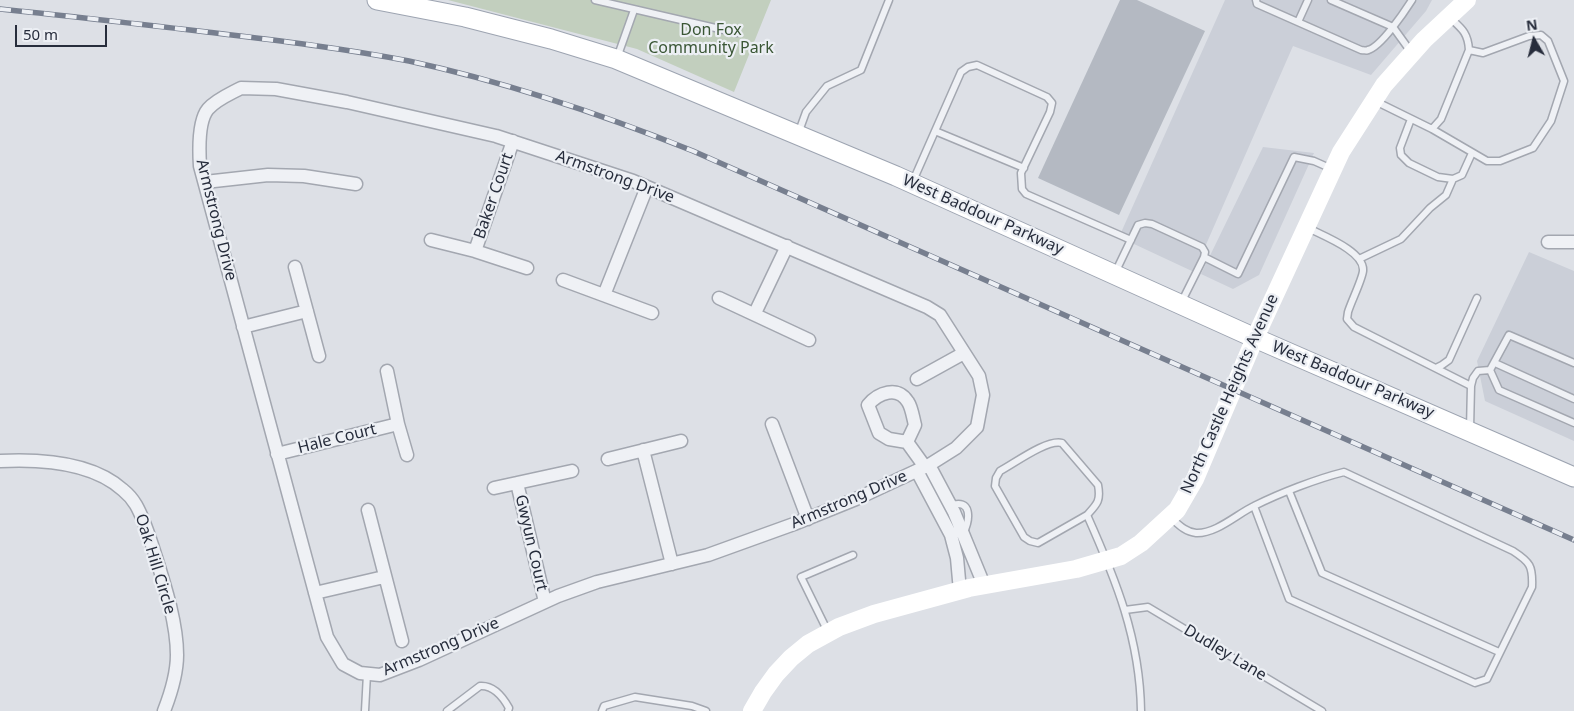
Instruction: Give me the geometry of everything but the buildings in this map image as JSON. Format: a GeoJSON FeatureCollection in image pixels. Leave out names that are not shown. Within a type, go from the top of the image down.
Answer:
{"type":"FeatureCollection","features":[{"type":"Feature","properties":{"kind":"main road","name":"West Baddour Parkway"},"geometry":{"type":"LineString","coordinates":[[377,0],[465,17],[551,39],[616,59],[912,183],[1255,338],[1574,476]]}},
{"type":"Feature","properties":{"kind":"street","name":"North Castle Heights Avenue"},"geometry":{"type":"LineString","coordinates":[[752,711],[771,680],[791,658],[808,644],[829,633],[874,614],[960,591],[1076,569],[1121,556],[1141,543],[1177,510],[1195,479],[1255,338],[1341,152],[1384,84],[1467,0]]}},
{"type":"Feature","properties":{"kind":"street","name":"Armstrong Drive"},"geometry":{"type":"LineString","coordinates":[[241,88],[276,89],[346,102],[513,141],[648,187],[928,307],[940,315],[979,376],[983,395],[977,427],[956,448],[924,467],[856,499],[708,555],[597,582],[544,602],[419,660],[380,675],[360,673],[343,664],[327,637],[200,166],[200,132],[207,109],[223,97],[241,88]]}},
{"type":"Feature","properties":{"kind":"street","name":"Baker Court"},"geometry":{"type":"LineString","coordinates":[[475,251],[513,141]]}},
{"type":"Feature","properties":{"kind":"street"},"geometry":{"type":"LineString","coordinates":[[205,182],[268,175],[304,176],[356,184]]}},
{"type":"Feature","properties":{"kind":"street"},"geometry":{"type":"LineString","coordinates":[[604,295],[648,187]]}},
{"type":"Feature","properties":{"kind":"street","name":"Baker Court"},"geometry":{"type":"LineString","coordinates":[[431,240],[475,251],[527,268]]}},
{"type":"Feature","properties":{"kind":"street"},"geometry":{"type":"LineString","coordinates":[[1548,242],[1574,242]]}},
{"type":"Feature","properties":{"kind":"street"},"geometry":{"type":"LineString","coordinates":[[754,313],[787,246]]}},
{"type":"Feature","properties":{"kind":"street"},"geometry":{"type":"LineString","coordinates":[[295,267],[319,356]]}},
{"type":"Feature","properties":{"kind":"street"},"geometry":{"type":"LineString","coordinates":[[563,280],[652,313]]}},
{"type":"Feature","properties":{"kind":"street"},"geometry":{"type":"LineString","coordinates":[[719,298],[810,340]]}},
{"type":"Feature","properties":{"kind":"street"},"geometry":{"type":"LineString","coordinates":[[243,327],[307,311]]}},
{"type":"Feature","properties":{"kind":"street"},"geometry":{"type":"LineString","coordinates":[[917,379],[964,353]]}},
{"type":"Feature","properties":{"kind":"street","name":"Hale Court"},"geometry":{"type":"LineString","coordinates":[[387,371],[398,424],[407,454]]}},
{"type":"Feature","properties":{"kind":"street","name":"Hale Court"},"geometry":{"type":"LineString","coordinates":[[277,454],[398,424]]}},
{"type":"Feature","properties":{"kind":"street"},"geometry":{"type":"LineString","coordinates":[[772,424],[808,518]]}},
{"type":"Feature","properties":{"kind":"street"},"geometry":{"type":"LineString","coordinates":[[608,459],[681,441]]}},
{"type":"Feature","properties":{"kind":"street","name":"Armstrong Drive"},"geometry":{"type":"LineString","coordinates":[[907,442],[951,505],[958,537],[957,558],[960,591]]}},
{"type":"Feature","properties":{"kind":"street"},"geometry":{"type":"LineString","coordinates":[[643,450],[672,564]]}},
{"type":"Feature","properties":{"kind":"street","name":"Oak Hill Circle"},"geometry":{"type":"LineString","coordinates":[[0,461],[38,460],[84,469],[116,485],[136,504],[160,570],[175,634],[177,656],[174,681],[164,711]]}},
{"type":"Feature","properties":{"kind":"street","name":"Armstrong Drive"},"geometry":{"type":"LineString","coordinates":[[924,467],[939,511],[958,537],[984,585]]}},
{"type":"Feature","properties":{"kind":"street","name":"Gwyun Court"},"geometry":{"type":"LineString","coordinates":[[494,488],[572,471]]}},
{"type":"Feature","properties":{"kind":"street","name":"Gwyun Court"},"geometry":{"type":"LineString","coordinates":[[517,483],[544,602]]}},
{"type":"Feature","properties":{"kind":"street"},"geometry":{"type":"LineString","coordinates":[[368,510],[402,641]]}},
{"type":"Feature","properties":{"kind":"street"},"geometry":{"type":"LineString","coordinates":[[316,593],[384,577]]}},
{"type":"Feature","properties":{"kind":"lane"},"geometry":{"type":"LineString","coordinates":[[595,0],[737,33]]}},
{"type":"Feature","properties":{"kind":"lane"},"geometry":{"type":"LineString","coordinates":[[798,135],[806,112],[827,86],[861,70],[889,0]]}},
{"type":"Feature","properties":{"kind":"lane"},"geometry":{"type":"LineString","coordinates":[[1256,0],[1257,4],[1361,50],[1368,50],[1375,46],[1393,27],[1412,0]]}},
{"type":"Feature","properties":{"kind":"lane"},"geometry":{"type":"LineString","coordinates":[[1298,22],[1308,0]]}},
{"type":"Feature","properties":{"kind":"lane"},"geometry":{"type":"LineString","coordinates":[[1331,0],[1393,27],[1412,54]]}},
{"type":"Feature","properties":{"kind":"lane"},"geometry":{"type":"LineString","coordinates":[[616,59],[634,10]]}},
{"type":"Feature","properties":{"kind":"lane"},"geometry":{"type":"LineString","coordinates":[[1432,129],[1442,119],[1469,50],[1465,33],[1449,17]]}},
{"type":"Feature","properties":{"kind":"lane"},"geometry":{"type":"LineString","coordinates":[[1374,100],[1432,129],[1487,161],[1500,161],[1533,148],[1551,121],[1564,81],[1548,41],[1541,35],[1529,36],[1483,53],[1469,50]]}},
{"type":"Feature","properties":{"kind":"lane"},"geometry":{"type":"LineString","coordinates":[[912,183],[961,72],[968,66],[977,65],[1047,97],[1052,104],[1021,173],[1020,181],[1022,189],[1026,194],[1131,240]]}},
{"type":"Feature","properties":{"kind":"lane"},"geometry":{"type":"LineString","coordinates":[[1411,119],[1400,148],[1401,155],[1409,163],[1438,177],[1453,179],[1462,175],[1472,152]]}},
{"type":"Feature","properties":{"kind":"lane"},"geometry":{"type":"LineString","coordinates":[[935,131],[1024,168]]}},
{"type":"Feature","properties":{"kind":"lane"},"geometry":{"type":"LineString","coordinates":[[1204,257],[1238,274],[1294,157],[1314,161],[1332,169]]}},
{"type":"Feature","properties":{"kind":"lane"},"geometry":{"type":"LineString","coordinates":[[1359,259],[1401,240],[1430,208],[1446,195],[1453,179]]}},
{"type":"Feature","properties":{"kind":"lane"},"geometry":{"type":"LineString","coordinates":[[1114,274],[1138,225],[1152,224],[1202,246],[1204,257],[1181,304]]}},
{"type":"Feature","properties":{"kind":"lane"},"geometry":{"type":"LineString","coordinates":[[1305,227],[1353,252],[1359,259],[1363,271],[1347,319],[1354,327],[1471,386]]}},
{"type":"Feature","properties":{"kind":"lane"},"geometry":{"type":"LineString","coordinates":[[1436,368],[1448,360],[1477,298]]}},
{"type":"Feature","properties":{"kind":"lane"},"geometry":{"type":"LineString","coordinates":[[1470,431],[1471,386],[1473,378],[1478,371],[1490,370],[1496,363],[1509,335],[1574,363]]}},
{"type":"Feature","properties":{"kind":"lane"},"geometry":{"type":"LineString","coordinates":[[1496,363],[1574,399]]}},
{"type":"Feature","properties":{"kind":"lane"},"geometry":{"type":"LineString","coordinates":[[1490,370],[1499,390],[1574,423]]}},
{"type":"Feature","properties":{"kind":"lane"},"geometry":{"type":"LineString","coordinates":[[1057,442],[1062,443],[1098,485],[1100,493],[1098,502],[1087,515],[1038,543],[1030,541],[1024,537],[995,486],[996,478],[1000,471],[1047,445],[1057,442]]}},
{"type":"Feature","properties":{"kind":"lane"},"geometry":{"type":"LineString","coordinates":[[1170,516],[1185,530],[1196,533],[1217,528],[1254,506],[1328,476],[1344,472],[1513,550],[1527,560],[1532,573],[1532,587],[1487,679],[1475,683],[1289,599],[1254,506]]}},
{"type":"Feature","properties":{"kind":"lane"},"geometry":{"type":"LineString","coordinates":[[1289,491],[1322,573],[1499,652]]}},
{"type":"Feature","properties":{"kind":"lane"},"geometry":{"type":"LineString","coordinates":[[939,511],[951,505]]}},
{"type":"Feature","properties":{"kind":"lane"},"geometry":{"type":"LineString","coordinates":[[1087,515],[1107,560],[1125,610],[1133,641],[1141,689],[1141,711]]}},
{"type":"Feature","properties":{"kind":"lane"},"geometry":{"type":"LineString","coordinates":[[829,633],[801,577],[853,555]]}},
{"type":"Feature","properties":{"kind":"lane","name":"Dudley Lane"},"geometry":{"type":"LineString","coordinates":[[1125,610],[1148,607],[1322,711]]}},
{"type":"Feature","properties":{"kind":"lane"},"geometry":{"type":"LineString","coordinates":[[366,674],[366,711]]}},
{"type":"Feature","properties":{"kind":"lane"},"geometry":{"type":"LineString","coordinates":[[447,711],[480,686],[487,685],[492,687],[506,702],[509,708],[508,711]]}},
{"type":"Feature","properties":{"kind":"lane"},"geometry":{"type":"LineString","coordinates":[[602,711],[604,706],[635,697],[692,706],[706,711]]}},
{"type":"Feature","properties":{"kind":"shaded area"},"geometry":{"type":"Polygon","coordinates":[[[1225,0],[1432,0],[1426,11],[1371,75],[1293,46],[1194,272],[1119,237],[1225,0]]]}},
{"type":"Feature","properties":{"kind":"shaded area"},"geometry":{"type":"Polygon","coordinates":[[[1263,147],[1314,153],[1259,275],[1233,289],[1201,274],[1263,147]]]}},
{"type":"Feature","properties":{"kind":"shaded area"},"geometry":{"type":"Polygon","coordinates":[[[1529,252],[1574,271],[1574,441],[1485,401],[1477,361],[1529,252]]]}},
{"type":"Feature","properties":{"kind":"green space","name":"Don Fox Community Park"},"geometry":{"type":"Polygon","coordinates":[[[448,0],[771,0],[734,92],[637,49],[448,0]]]}},
{"type":"Feature","properties":{"kind":"railway"},"geometry":{"type":"LineString","coordinates":[[0,9],[257,38],[384,56],[445,69],[553,100],[693,151],[1574,540]]}}]}
